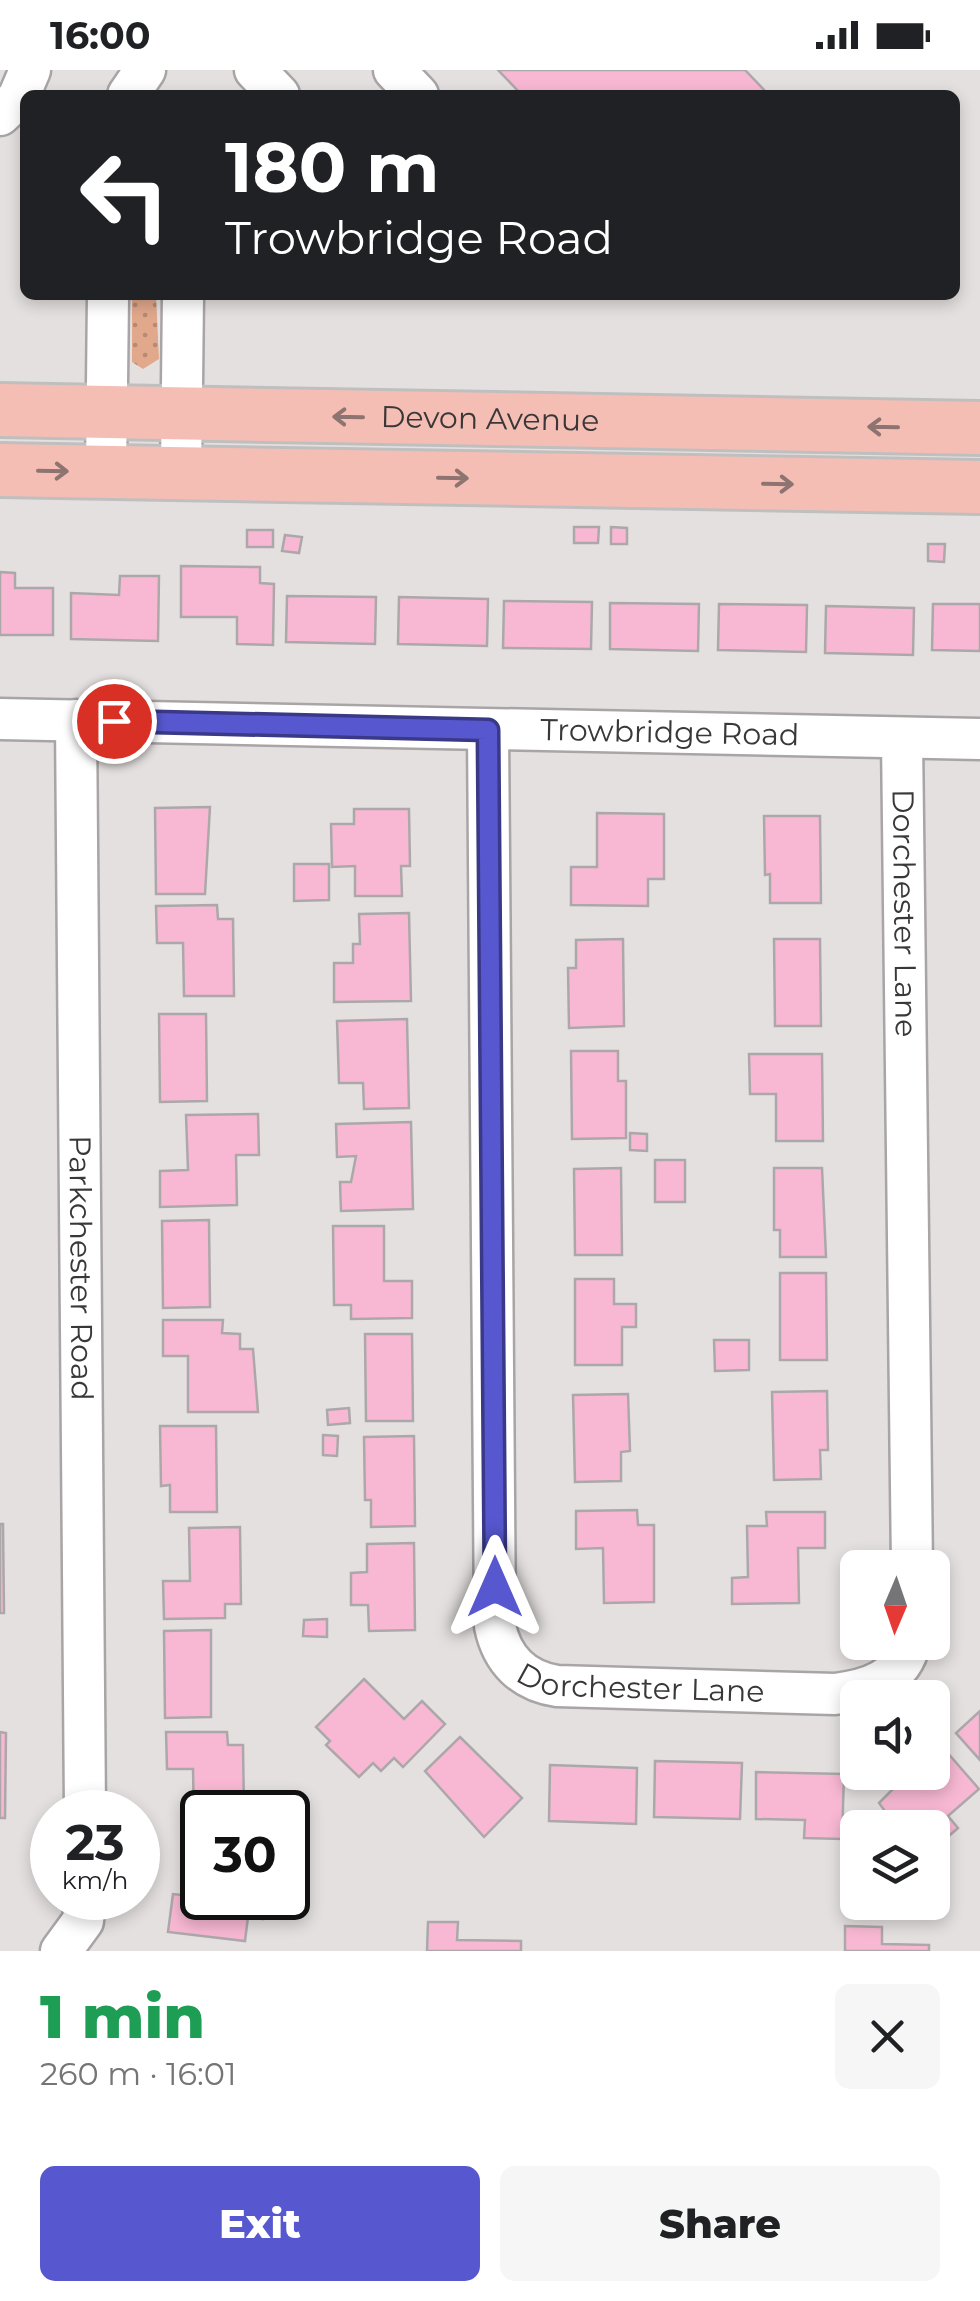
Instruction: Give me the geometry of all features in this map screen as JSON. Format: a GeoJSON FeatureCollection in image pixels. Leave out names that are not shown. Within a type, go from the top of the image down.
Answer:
{"type":"FeatureCollection","features":[{"type":"Feature","properties":{"kind":"main road","name":"Devon Avenue"},"geometry":{"type":"LineString","coordinates":[[0,410],[980,428]]}},
{"type":"Feature","properties":{"kind":"main road","name":"Devon Avenue"},"geometry":{"type":"LineString","coordinates":[[0,470],[980,487]]}},
{"type":"Feature","properties":{"kind":"street"},"geometry":{"type":"LineString","coordinates":[[255,70],[274,90]]}},
{"type":"Feature","properties":{"kind":"street"},"geometry":{"type":"LineString","coordinates":[[394,70],[413,90]]}},
{"type":"Feature","properties":{"kind":"street"},"geometry":{"type":"LineString","coordinates":[[0,115],[20,93]]}},
{"type":"Feature","properties":{"kind":"street"},"geometry":{"type":"LineString","coordinates":[[106,472],[108,300]]}},
{"type":"Feature","properties":{"kind":"street"},"geometry":{"type":"LineString","coordinates":[[181,473],[183,300]]}},
{"type":"Feature","properties":{"kind":"street","name":"Trowbridge Road"},"geometry":{"type":"LineString","coordinates":[[0,720],[980,739]]}},
{"type":"Feature","properties":{"kind":"street","name":"Parkchester Road"},"geometry":{"type":"LineString","coordinates":[[76,720],[85,1790]]}},
{"type":"Feature","properties":{"kind":"street","name":"Dorchester Lane"},"geometry":{"type":"LineString","coordinates":[[488,730],[495,1586],[499,1645],[524,1674],[557,1686],[835,1694],[859,1691],[892,1675],[900,1660]]}},
{"type":"Feature","properties":{"kind":"street","name":"Dorchester Lane"},"geometry":{"type":"LineString","coordinates":[[902,738],[912,1550]]}},
{"type":"Feature","properties":{"kind":"street"},"geometry":{"type":"LineString","coordinates":[[61,1951],[83,1920]]}},
{"type":"Feature","properties":{"kind":"shaded area"},"geometry":{"type":"Polygon","coordinates":[[[132,300],[156,300],[159,359],[143,369],[132,362],[132,300]]]}},
{"type":"Feature","properties":{"kind":"building"},"geometry":{"type":"Polygon","coordinates":[[[498,70],[745,70],[764,90],[517,90],[498,70]]]}},
{"type":"Feature","properties":{"kind":"building"},"geometry":{"type":"Polygon","coordinates":[[[574,527],[599,527],[598,543],[574,543],[574,527]]]}},
{"type":"Feature","properties":{"kind":"building"},"geometry":{"type":"Polygon","coordinates":[[[611,527],[627,528],[627,544],[611,544],[611,527]]]}},
{"type":"Feature","properties":{"kind":"building"},"geometry":{"type":"Polygon","coordinates":[[[247,530],[273,530],[273,547],[247,547],[247,530]]]}},
{"type":"Feature","properties":{"kind":"building"},"geometry":{"type":"Polygon","coordinates":[[[285,535],[302,537],[299,553],[282,551],[285,535]]]}},
{"type":"Feature","properties":{"kind":"building"},"geometry":{"type":"Polygon","coordinates":[[[928,544],[945,544],[944,562],[928,561],[928,544]]]}},
{"type":"Feature","properties":{"kind":"building"},"geometry":{"type":"Polygon","coordinates":[[[181,566],[260,567],[260,583],[274,584],[273,645],[237,644],[237,617],[181,617],[181,566]]]}},
{"type":"Feature","properties":{"kind":"building"},"geometry":{"type":"Polygon","coordinates":[[[0,572],[15,573],[15,588],[53,588],[53,635],[0,635],[0,572]]]}},
{"type":"Feature","properties":{"kind":"building"},"geometry":{"type":"Polygon","coordinates":[[[120,576],[159,576],[158,641],[71,639],[71,593],[119,595],[120,576]]]}},
{"type":"Feature","properties":{"kind":"building"},"geometry":{"type":"Polygon","coordinates":[[[287,596],[376,597],[375,644],[286,642],[287,596]]]}},
{"type":"Feature","properties":{"kind":"building"},"geometry":{"type":"Polygon","coordinates":[[[399,597],[488,599],[487,646],[398,644],[399,597]]]}},
{"type":"Feature","properties":{"kind":"building"},"geometry":{"type":"Polygon","coordinates":[[[504,601],[592,602],[591,649],[503,648],[504,601]]]}},
{"type":"Feature","properties":{"kind":"building"},"geometry":{"type":"Polygon","coordinates":[[[610,603],[699,604],[698,651],[610,649],[610,603]]]}},
{"type":"Feature","properties":{"kind":"building"},"geometry":{"type":"Polygon","coordinates":[[[719,604],[807,605],[806,652],[718,650],[719,604]]]}},
{"type":"Feature","properties":{"kind":"building"},"geometry":{"type":"Polygon","coordinates":[[[933,604],[980,604],[980,651],[932,650],[933,604]]]}},
{"type":"Feature","properties":{"kind":"building"},"geometry":{"type":"Polygon","coordinates":[[[826,606],[914,608],[913,655],[825,653],[826,606]]]}},
{"type":"Feature","properties":{"kind":"building"},"geometry":{"type":"Polygon","coordinates":[[[210,807],[205,894],[156,894],[155,808],[210,807]]]}},
{"type":"Feature","properties":{"kind":"building"},"geometry":{"type":"Polygon","coordinates":[[[354,809],[409,809],[410,866],[401,866],[402,896],[355,896],[355,866],[332,867],[331,824],[354,824],[354,809]]]}},
{"type":"Feature","properties":{"kind":"building"},"geometry":{"type":"Polygon","coordinates":[[[597,813],[664,814],[664,879],[648,879],[648,906],[571,905],[571,867],[597,867],[597,813]]]}},
{"type":"Feature","properties":{"kind":"building"},"geometry":{"type":"Polygon","coordinates":[[[764,816],[820,816],[821,903],[770,903],[770,874],[765,875],[764,816]]]}},
{"type":"Feature","properties":{"kind":"building"},"geometry":{"type":"Polygon","coordinates":[[[294,864],[329,864],[329,900],[294,901],[294,864]]]}},
{"type":"Feature","properties":{"kind":"building"},"geometry":{"type":"Polygon","coordinates":[[[217,905],[218,919],[233,919],[234,996],[184,996],[183,943],[157,943],[156,906],[217,905]]]}},
{"type":"Feature","properties":{"kind":"building"},"geometry":{"type":"Polygon","coordinates":[[[409,913],[411,1001],[334,1002],[334,963],[353,963],[353,944],[360,944],[359,914],[409,913]]]}},
{"type":"Feature","properties":{"kind":"building"},"geometry":{"type":"Polygon","coordinates":[[[623,939],[624,1026],[569,1028],[568,968],[576,968],[576,940],[623,939]]]}},
{"type":"Feature","properties":{"kind":"building"},"geometry":{"type":"Polygon","coordinates":[[[774,939],[820,939],[821,1026],[775,1026],[774,939]]]}},
{"type":"Feature","properties":{"kind":"building"},"geometry":{"type":"Polygon","coordinates":[[[159,1014],[206,1014],[207,1101],[160,1102],[159,1014]]]}},
{"type":"Feature","properties":{"kind":"building"},"geometry":{"type":"Polygon","coordinates":[[[407,1019],[409,1108],[364,1109],[363,1083],[339,1083],[337,1021],[407,1019]]]}},
{"type":"Feature","properties":{"kind":"building"},"geometry":{"type":"Polygon","coordinates":[[[571,1051],[618,1051],[618,1081],[626,1081],[626,1138],[572,1139],[571,1051]]]}},
{"type":"Feature","properties":{"kind":"building"},"geometry":{"type":"Polygon","coordinates":[[[749,1054],[822,1054],[823,1141],[776,1141],[776,1094],[750,1094],[749,1054]]]}},
{"type":"Feature","properties":{"kind":"building"},"geometry":{"type":"Polygon","coordinates":[[[258,1114],[259,1155],[236,1155],[237,1205],[160,1207],[160,1171],[188,1170],[186,1115],[258,1114]]]}},
{"type":"Feature","properties":{"kind":"building"},"geometry":{"type":"Polygon","coordinates":[[[411,1122],[413,1209],[341,1211],[340,1182],[351,1182],[356,1156],[337,1157],[336,1124],[411,1122]]]}},
{"type":"Feature","properties":{"kind":"building"},"geometry":{"type":"Polygon","coordinates":[[[630,1133],[647,1134],[647,1151],[630,1150],[630,1133]]]}},
{"type":"Feature","properties":{"kind":"building"},"geometry":{"type":"Polygon","coordinates":[[[655,1160],[685,1160],[685,1202],[655,1202],[655,1160]]]}},
{"type":"Feature","properties":{"kind":"building"},"geometry":{"type":"Polygon","coordinates":[[[621,1168],[622,1255],[575,1255],[574,1169],[621,1168]]]}},
{"type":"Feature","properties":{"kind":"building"},"geometry":{"type":"Polygon","coordinates":[[[774,1168],[822,1168],[826,1257],[780,1257],[780,1230],[774,1230],[774,1168]]]}},
{"type":"Feature","properties":{"kind":"building"},"geometry":{"type":"Polygon","coordinates":[[[209,1220],[210,1307],[163,1308],[162,1221],[209,1220]]]}},
{"type":"Feature","properties":{"kind":"building"},"geometry":{"type":"Polygon","coordinates":[[[333,1226],[384,1226],[384,1281],[412,1281],[412,1318],[351,1319],[351,1305],[334,1305],[333,1226]]]}},
{"type":"Feature","properties":{"kind":"building"},"geometry":{"type":"Polygon","coordinates":[[[780,1273],[826,1273],[827,1360],[780,1360],[780,1273]]]}},
{"type":"Feature","properties":{"kind":"building"},"geometry":{"type":"Polygon","coordinates":[[[575,1279],[614,1279],[614,1304],[636,1304],[636,1327],[622,1327],[622,1365],[575,1365],[575,1279]]]}},
{"type":"Feature","properties":{"kind":"building"},"geometry":{"type":"Polygon","coordinates":[[[163,1320],[223,1320],[222,1333],[240,1334],[240,1349],[253,1349],[258,1412],[188,1412],[188,1356],[163,1356],[163,1320]]]}},
{"type":"Feature","properties":{"kind":"building"},"geometry":{"type":"Polygon","coordinates":[[[365,1334],[412,1334],[413,1421],[366,1421],[365,1334]]]}},
{"type":"Feature","properties":{"kind":"building"},"geometry":{"type":"Polygon","coordinates":[[[714,1340],[749,1340],[749,1370],[715,1371],[714,1340]]]}},
{"type":"Feature","properties":{"kind":"building"},"geometry":{"type":"Polygon","coordinates":[[[827,1391],[828,1450],[820,1450],[821,1479],[774,1480],[772,1392],[827,1391]]]}},
{"type":"Feature","properties":{"kind":"building"},"geometry":{"type":"Polygon","coordinates":[[[628,1394],[630,1451],[621,1452],[621,1481],[575,1482],[573,1395],[628,1394]]]}},
{"type":"Feature","properties":{"kind":"building"},"geometry":{"type":"Polygon","coordinates":[[[349,1408],[350,1423],[328,1425],[327,1410],[349,1408]]]}},
{"type":"Feature","properties":{"kind":"building"},"geometry":{"type":"Polygon","coordinates":[[[160,1426],[216,1426],[217,1512],[170,1512],[170,1485],[161,1486],[160,1426]]]}},
{"type":"Feature","properties":{"kind":"building"},"geometry":{"type":"Polygon","coordinates":[[[323,1435],[338,1436],[337,1456],[323,1455],[323,1435]]]}},
{"type":"Feature","properties":{"kind":"building"},"geometry":{"type":"Polygon","coordinates":[[[414,1436],[415,1526],[371,1527],[371,1500],[365,1500],[364,1437],[414,1436]]]}},
{"type":"Feature","properties":{"kind":"building"},"geometry":{"type":"Polygon","coordinates":[[[637,1510],[638,1525],[654,1525],[654,1602],[604,1603],[603,1548],[576,1549],[576,1511],[637,1510]]]}},
{"type":"Feature","properties":{"kind":"building"},"geometry":{"type":"Polygon","coordinates":[[[766,1512],[825,1512],[825,1548],[798,1548],[799,1603],[732,1604],[732,1578],[748,1577],[747,1526],[767,1526],[766,1512]]]}},
{"type":"Feature","properties":{"kind":"building"},"geometry":{"type":"Polygon","coordinates":[[[3,1524],[4,1613],[0,1613],[3,1524]]]}},
{"type":"Feature","properties":{"kind":"building"},"geometry":{"type":"Polygon","coordinates":[[[240,1527],[241,1604],[225,1604],[225,1618],[164,1619],[163,1581],[190,1581],[189,1528],[240,1527]]]}},
{"type":"Feature","properties":{"kind":"building"},"geometry":{"type":"Polygon","coordinates":[[[414,1543],[415,1630],[369,1631],[368,1605],[351,1605],[351,1573],[367,1572],[367,1544],[414,1543]]]}},
{"type":"Feature","properties":{"kind":"building"},"geometry":{"type":"Polygon","coordinates":[[[327,1619],[327,1637],[303,1636],[304,1620],[327,1619]]]}},
{"type":"Feature","properties":{"kind":"building"},"geometry":{"type":"Polygon","coordinates":[[[211,1630],[211,1717],[165,1718],[164,1631],[211,1630]]]}},
{"type":"Feature","properties":{"kind":"building"},"geometry":{"type":"Polygon","coordinates":[[[364,1679],[404,1719],[422,1701],[445,1724],[403,1767],[394,1758],[381,1771],[373,1763],[359,1777],[326,1745],[330,1741],[316,1727],[364,1679]]]}},
{"type":"Feature","properties":{"kind":"building"},"geometry":{"type":"Polygon","coordinates":[[[980,1711],[980,1760],[956,1733],[980,1711]]]}},
{"type":"Feature","properties":{"kind":"building"},"geometry":{"type":"Polygon","coordinates":[[[0,1732],[6,1733],[5,1818],[0,1818],[0,1732]]]}},
{"type":"Feature","properties":{"kind":"building"},"geometry":{"type":"Polygon","coordinates":[[[166,1732],[227,1732],[228,1745],[243,1745],[244,1790],[193,1790],[193,1769],[167,1769],[166,1732]]]}},
{"type":"Feature","properties":{"kind":"building"},"geometry":{"type":"Polygon","coordinates":[[[460,1737],[522,1798],[484,1837],[425,1771],[460,1737]]]}},
{"type":"Feature","properties":{"kind":"building"},"geometry":{"type":"Polygon","coordinates":[[[950,1756],[979,1789],[950,1814],[950,1810],[884,1810],[879,1803],[892,1790],[950,1790],[950,1756]]]}},
{"type":"Feature","properties":{"kind":"building"},"geometry":{"type":"Polygon","coordinates":[[[655,1761],[742,1763],[740,1819],[654,1817],[655,1761]]]}},
{"type":"Feature","properties":{"kind":"building"},"geometry":{"type":"Polygon","coordinates":[[[550,1765],[637,1768],[636,1824],[549,1821],[550,1765]]]}},
{"type":"Feature","properties":{"kind":"building"},"geometry":{"type":"Polygon","coordinates":[[[756,1772],[840,1774],[840,1790],[844,1790],[840,1839],[804,1838],[805,1820],[756,1819],[756,1772]]]}},
{"type":"Feature","properties":{"kind":"building"},"geometry":{"type":"Polygon","coordinates":[[[950,1818],[958,1828],[950,1835],[950,1818]]]}},
{"type":"Feature","properties":{"kind":"building"},"geometry":{"type":"Polygon","coordinates":[[[173,1894],[180,1895],[180,1920],[248,1920],[245,1941],[168,1932],[173,1894]]]}},
{"type":"Feature","properties":{"kind":"building"},"geometry":{"type":"Polygon","coordinates":[[[428,1922],[458,1922],[457,1940],[521,1941],[521,1951],[427,1951],[428,1922]]]}},
{"type":"Feature","properties":{"kind":"building"},"geometry":{"type":"Polygon","coordinates":[[[845,1926],[882,1927],[882,1944],[929,1945],[929,1951],[845,1951],[845,1926]]]}},
{"type":"Feature","properties":{"kind":"route"},"geometry":{"type":"LineString","coordinates":[[114,721],[488,730],[495,1587]]}}]}
